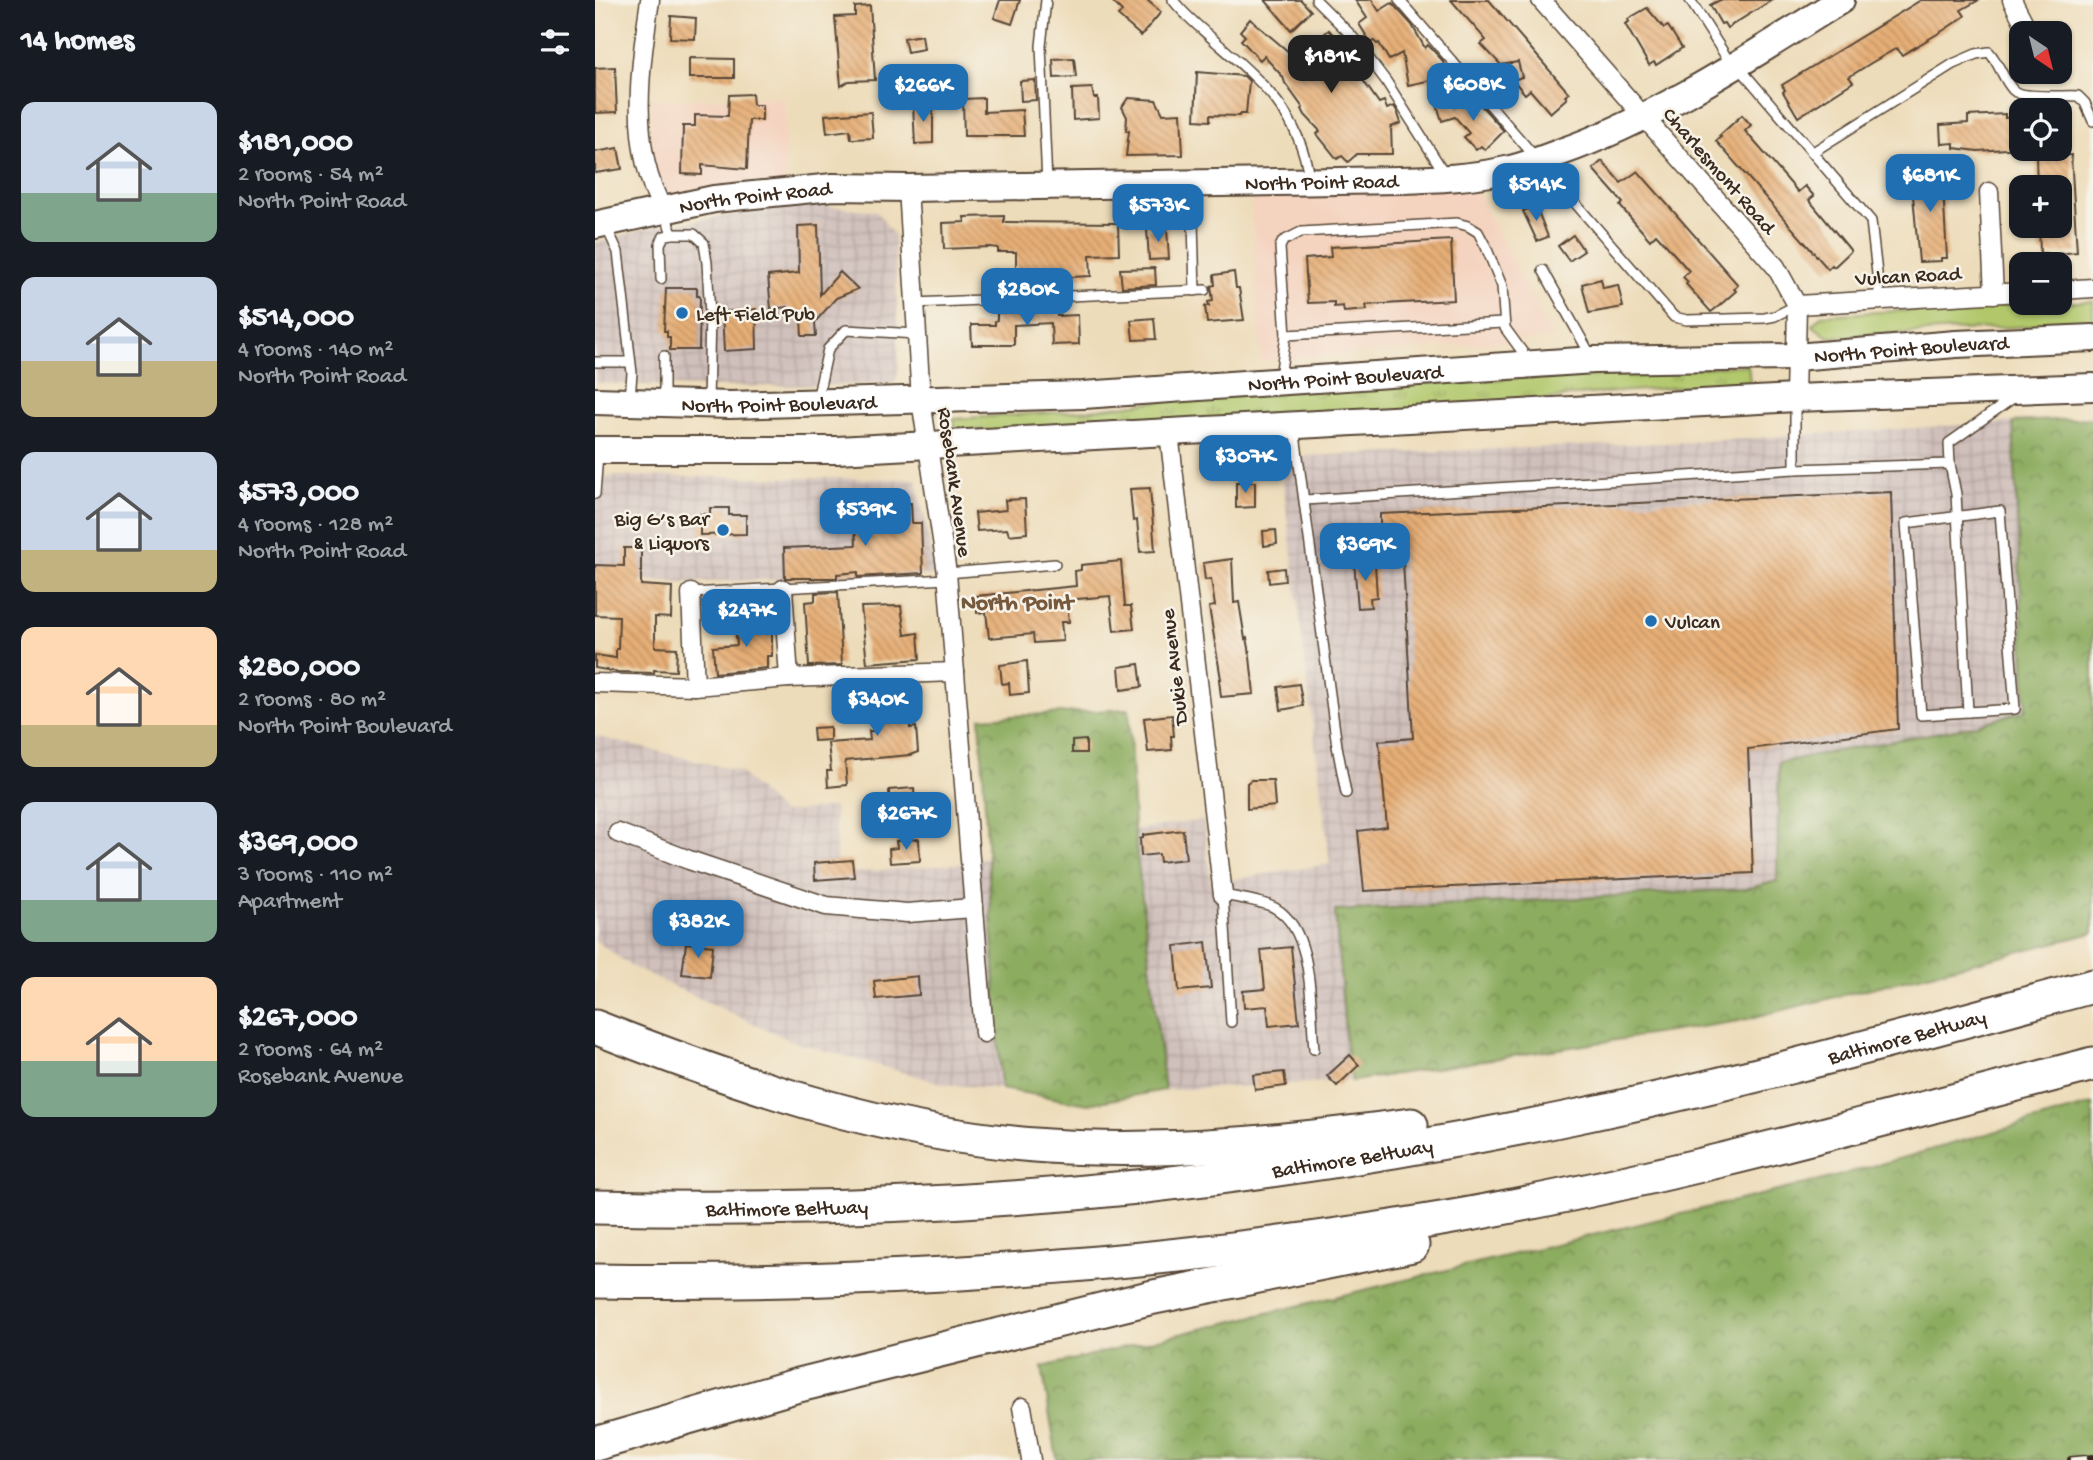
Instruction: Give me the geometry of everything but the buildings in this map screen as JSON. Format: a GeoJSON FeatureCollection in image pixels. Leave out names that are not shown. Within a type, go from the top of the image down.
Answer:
{"type":"FeatureCollection","features":[{"type":"Feature","properties":{"kind":"highway","name":"Baltimore Beltway"},"geometry":{"type":"LineString","coordinates":[[595,1207],[834,1207],[1136,1187],[1425,1146],[1627,1106],[1807,1062],[2093,986]]}},
{"type":"Feature","properties":{"kind":"highway"},"geometry":{"type":"LineString","coordinates":[[595,1003],[657,1037],[816,1105]]}},
{"type":"Feature","properties":{"kind":"highway"},"geometry":{"type":"LineString","coordinates":[[595,1027],[703,1070],[816,1105],[923,1130],[984,1140],[1112,1149],[1240,1144],[1361,1132],[1570,1103],[1650,1086],[1807,1062]]}},
{"type":"Feature","properties":{"kind":"highway"},"geometry":{"type":"LineString","coordinates":[[595,1281],[724,1283],[957,1274],[1150,1259],[1268,1245],[1448,1218],[1596,1189],[1763,1152],[2093,1064]]}},
{"type":"Feature","properties":{"kind":"highway"},"geometry":{"type":"LineString","coordinates":[[595,1444],[795,1386],[1149,1298],[1641,1196],[1767,1163],[1869,1123]]}},
{"type":"Feature","properties":{"kind":"highway"},"geometry":{"type":"LineString","coordinates":[[595,1426],[795,1386]]}},
{"type":"Feature","properties":{"kind":"main road","name":"North Point Road"},"geometry":{"type":"LineString","coordinates":[[600,224],[714,199],[833,187],[1448,178],[1507,170],[1540,160],[1644,118],[1735,66],[1841,0]]}},
{"type":"Feature","properties":{"kind":"main road","name":"North Point Boulevard"},"geometry":{"type":"LineString","coordinates":[[595,401],[817,403],[1083,395],[1594,360],[1795,356],[1956,344],[2093,338]]}},
{"type":"Feature","properties":{"kind":"main road","name":"North Point Boulevard"},"geometry":{"type":"LineString","coordinates":[[597,450],[784,451],[1169,433],[1795,398],[2093,387]]}},
{"type":"Feature","properties":{"kind":"street"},"geometry":{"type":"LineString","coordinates":[[650,0],[642,59],[643,150],[652,190],[663,209]]}},
{"type":"Feature","properties":{"kind":"street","name":"Charlesmont Road"},"geometry":{"type":"LineString","coordinates":[[1541,0],[1776,267],[1797,305]]}},
{"type":"Feature","properties":{"kind":"street"},"geometry":{"type":"LineString","coordinates":[[2012,0],[2023,21]]}},
{"type":"Feature","properties":{"kind":"street","name":"Rosebank Avenue"},"geometry":{"type":"LineString","coordinates":[[908,188],[921,400],[947,576],[984,1033]]}},
{"type":"Feature","properties":{"kind":"street"},"geometry":{"type":"LineString","coordinates":[[1989,192],[1994,294]]}},
{"type":"Feature","properties":{"kind":"street"},"geometry":{"type":"LineString","coordinates":[[2072,289],[2093,288]]}},
{"type":"Feature","properties":{"kind":"street","name":"Vulcan Road"},"geometry":{"type":"LineString","coordinates":[[1797,305],[2009,293]]}},
{"type":"Feature","properties":{"kind":"street"},"geometry":{"type":"LineString","coordinates":[[1795,398],[1797,305]]}},
{"type":"Feature","properties":{"kind":"street","name":"Dukie Avenue"},"geometry":{"type":"LineString","coordinates":[[1169,433],[1223,895]]}},
{"type":"Feature","properties":{"kind":"street"},"geometry":{"type":"LineString","coordinates":[[783,589],[789,678]]}},
{"type":"Feature","properties":{"kind":"street"},"geometry":{"type":"LineString","coordinates":[[691,593],[695,686]]}},
{"type":"Feature","properties":{"kind":"street"},"geometry":{"type":"LineString","coordinates":[[595,683],[695,686],[789,678],[955,673]]}},
{"type":"Feature","properties":{"kind":"street"},"geometry":{"type":"LineString","coordinates":[[618,833],[826,906],[907,913],[973,908]]}},
{"type":"Feature","properties":{"kind":"street"},"geometry":{"type":"LineString","coordinates":[[1022,1407],[1031,1460]]}},
{"type":"Feature","properties":{"kind":"lane"},"geometry":{"type":"LineString","coordinates":[[1046,0],[1041,46],[1047,185]]}},
{"type":"Feature","properties":{"kind":"lane"},"geometry":{"type":"LineString","coordinates":[[1173,0],[1186,16],[1262,83],[1280,105],[1299,136],[1309,181]]}},
{"type":"Feature","properties":{"kind":"lane"},"geometry":{"type":"LineString","coordinates":[[1317,0],[1352,36],[1386,81],[1448,178]]}},
{"type":"Feature","properties":{"kind":"lane"},"geometry":{"type":"LineString","coordinates":[[1399,0],[1674,317],[1687,320],[1756,318],[1775,316],[1797,305]]}},
{"type":"Feature","properties":{"kind":"lane"},"geometry":{"type":"LineString","coordinates":[[1690,0],[1735,66],[1871,221],[1880,300]]}},
{"type":"Feature","properties":{"kind":"lane"},"geometry":{"type":"LineString","coordinates":[[1813,152],[1953,64],[1976,54],[1989,52],[2013,91],[2022,96],[2078,96],[2085,103],[2093,121]]}},
{"type":"Feature","properties":{"kind":"lane"},"geometry":{"type":"LineString","coordinates":[[915,303],[1200,291],[1191,183]]}},
{"type":"Feature","properties":{"kind":"lane"},"geometry":{"type":"LineString","coordinates":[[663,209],[672,234]]}},
{"type":"Feature","properties":{"kind":"lane"},"geometry":{"type":"LineString","coordinates":[[1279,382],[1286,335],[1280,247],[1283,241],[1293,234],[1457,223],[1468,226],[1478,232],[1499,275],[1503,323],[1532,365]]}},
{"type":"Feature","properties":{"kind":"lane"},"geometry":{"type":"LineString","coordinates":[[600,224],[618,252],[632,373],[630,402]]}},
{"type":"Feature","properties":{"kind":"lane"},"geometry":{"type":"LineString","coordinates":[[661,279],[660,244],[664,236],[694,234],[703,243],[710,315],[708,404]]}},
{"type":"Feature","properties":{"kind":"lane"},"geometry":{"type":"LineString","coordinates":[[1543,270],[1594,360]]}},
{"type":"Feature","properties":{"kind":"lane"},"geometry":{"type":"LineString","coordinates":[[1286,335],[1503,323]]}},
{"type":"Feature","properties":{"kind":"lane"},"geometry":{"type":"LineString","coordinates":[[817,403],[828,349],[846,331],[916,334]]}},
{"type":"Feature","properties":{"kind":"lane"},"geometry":{"type":"LineString","coordinates":[[664,356],[664,403]]}},
{"type":"Feature","properties":{"kind":"lane"},"geometry":{"type":"LineString","coordinates":[[595,362],[630,362]]}},
{"type":"Feature","properties":{"kind":"lane"},"geometry":{"type":"LineString","coordinates":[[1968,712],[1957,516],[1949,443],[2023,391]]}},
{"type":"Feature","properties":{"kind":"lane"},"geometry":{"type":"LineString","coordinates":[[1795,398],[1795,469]]}},
{"type":"Feature","properties":{"kind":"lane"},"geometry":{"type":"LineString","coordinates":[[1293,426],[1337,746],[1346,793]]}},
{"type":"Feature","properties":{"kind":"lane"},"geometry":{"type":"LineString","coordinates":[[595,494],[597,450]]}},
{"type":"Feature","properties":{"kind":"lane"},"geometry":{"type":"LineString","coordinates":[[1305,500],[1795,469],[1950,464]]}},
{"type":"Feature","properties":{"kind":"lane"},"geometry":{"type":"LineString","coordinates":[[2000,511],[2015,709],[1921,715],[1906,523],[1957,516],[2000,511]]}},
{"type":"Feature","properties":{"kind":"lane"},"geometry":{"type":"LineString","coordinates":[[691,593],[783,589],[1055,565]]}},
{"type":"Feature","properties":{"kind":"lane"},"geometry":{"type":"LineString","coordinates":[[1231,1021],[1223,895],[1275,908],[1292,923],[1305,952],[1314,1049]]}},
{"type":"Feature","properties":{"kind":"shaded area"},"geometry":{"type":"Polygon","coordinates":[[[785,98],[786,185],[662,204],[652,158],[650,100],[785,98]]]}},
{"type":"Feature","properties":{"kind":"shaded area"},"geometry":{"type":"Polygon","coordinates":[[[1475,189],[1553,338],[1261,361],[1250,191],[1475,189]]]}},
{"type":"Feature","properties":{"kind":"shaded area"},"geometry":{"type":"Polygon","coordinates":[[[807,204],[876,211],[894,235],[899,369],[894,384],[702,387],[595,383],[595,243],[651,227],[807,204]]]}},
{"type":"Feature","properties":{"kind":"shaded area"},"geometry":{"type":"Polygon","coordinates":[[[2013,422],[2026,710],[1972,726],[1779,762],[1777,881],[1745,889],[1336,911],[1352,1081],[1165,1090],[1134,830],[1203,820],[1211,883],[1330,864],[1280,457],[1691,442],[2013,422]]]}},
{"type":"Feature","properties":{"kind":"shaded area"},"geometry":{"type":"Polygon","coordinates":[[[595,476],[916,479],[936,575],[688,582],[595,578],[595,476]]]}},
{"type":"Feature","properties":{"kind":"shaded area"},"geometry":{"type":"Polygon","coordinates":[[[595,736],[739,771],[782,813],[834,807],[837,874],[957,864],[988,857],[1001,1089],[945,1084],[794,1042],[632,967],[595,940],[595,736]]]}},
{"type":"Feature","properties":{"kind":"green space"},"geometry":{"type":"Polygon","coordinates":[[[2093,301],[2093,323],[1828,337],[1812,325],[1822,315],[2009,305],[2009,315],[2072,315],[2072,302],[2093,301]]]}},
{"type":"Feature","properties":{"kind":"green space"},"geometry":{"type":"Polygon","coordinates":[[[1748,365],[1750,382],[1577,395],[1507,405],[956,435],[954,419],[1090,410],[1198,396],[1748,365]]]}},
{"type":"Feature","properties":{"kind":"green space"},"geometry":{"type":"Polygon","coordinates":[[[2093,418],[2093,933],[1739,1021],[1352,1081],[1346,1044],[1335,911],[1745,889],[1777,881],[1779,762],[1977,725],[2026,710],[2013,422],[2093,418]]]}},
{"type":"Feature","properties":{"kind":"green space"},"geometry":{"type":"Polygon","coordinates":[[[1129,709],[1134,830],[1165,1090],[1088,1104],[1001,1089],[980,718],[1129,709]]]}},
{"type":"Feature","properties":{"kind":"green space"},"geometry":{"type":"Polygon","coordinates":[[[2093,1104],[2093,1460],[1057,1460],[1042,1367],[1831,1178],[2093,1104]]]}},
{"type":"Feature","properties":{"kind":"railway"},"geometry":{"type":"LineString","coordinates":[[2071,1460],[2093,1458]]}},
{"type":"Feature","properties":{"kind":"place","name":"Left Field Pub"},"geometry":{"type":"Point","coordinates":[682,313]}},
{"type":"Feature","properties":{"kind":"place","name":"Big G’s Bar & Liquors"},"geometry":{"type":"Point","coordinates":[723,530]}},
{"type":"Feature","properties":{"kind":"place","name":"Vulcan"},"geometry":{"type":"Point","coordinates":[1651,621]}},
{"type":"Feature","properties":{"kind":"district","name":"North Point"},"geometry":{"type":"Point","coordinates":[1017,601]}}]}
